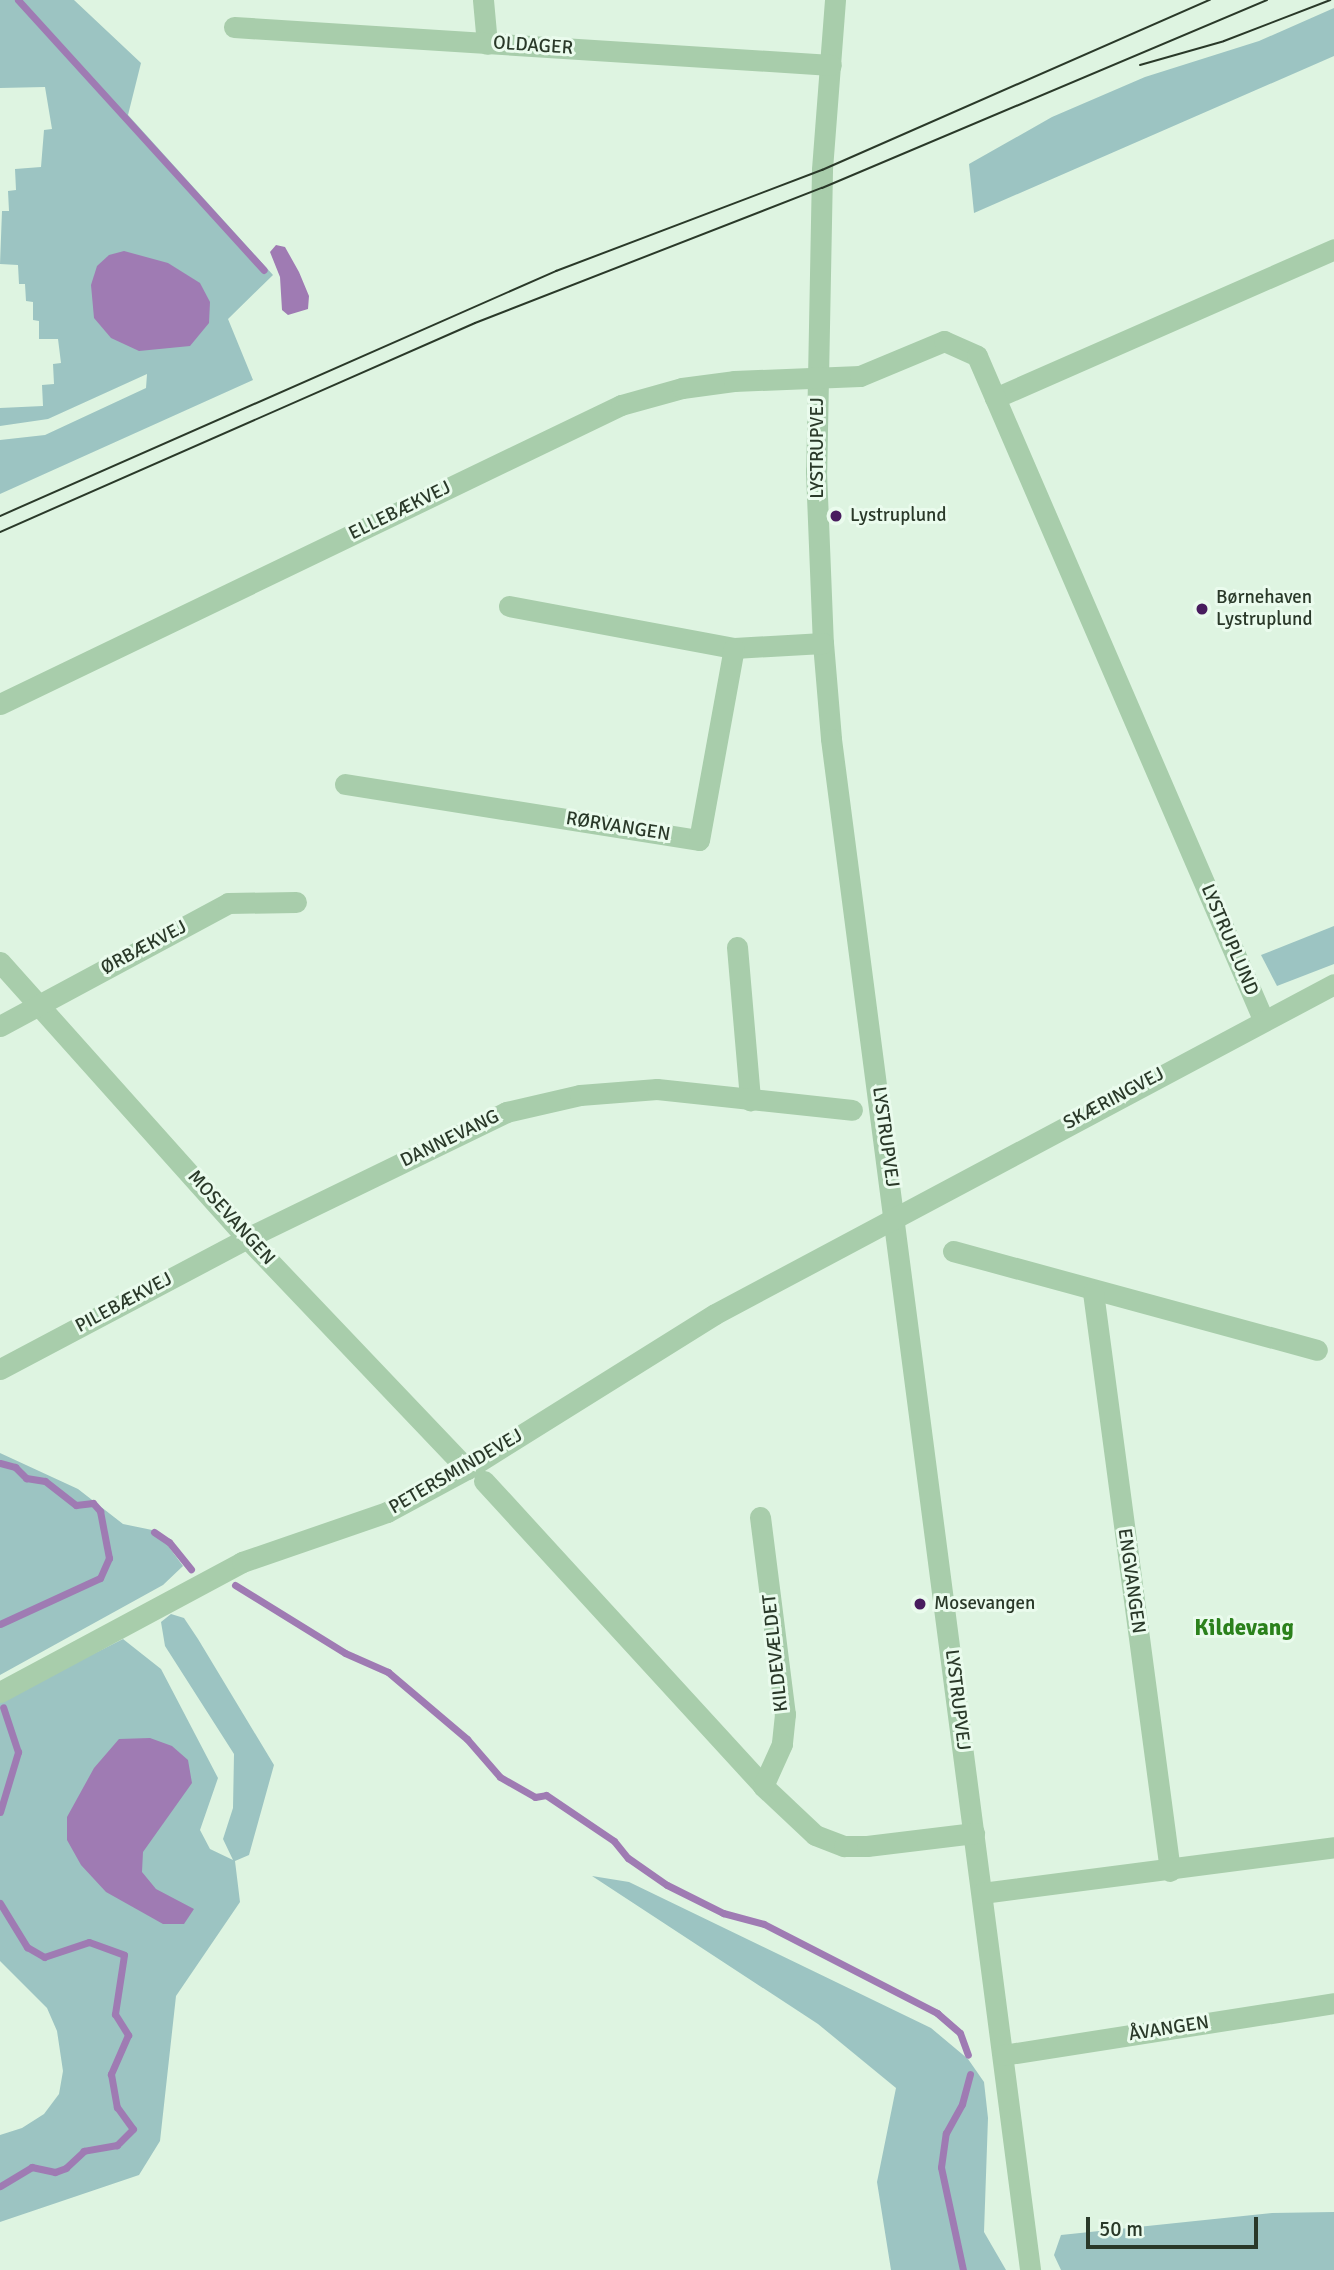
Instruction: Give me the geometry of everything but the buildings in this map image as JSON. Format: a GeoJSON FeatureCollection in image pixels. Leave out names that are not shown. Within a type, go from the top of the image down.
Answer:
{"type":"FeatureCollection","features":[{"type":"Feature","properties":{"kind":"street"},"geometry":{"type":"LineString","coordinates":[[483,0],[487,44]]}},
{"type":"Feature","properties":{"kind":"street","name":"LYSTRUPVEJ"},"geometry":{"type":"LineString","coordinates":[[835,0],[822,170],[816,471],[823,643],[831,739],[1030,2270]]}},
{"type":"Feature","properties":{"kind":"street","name":"OLDAGER"},"geometry":{"type":"LineString","coordinates":[[234,27],[831,65]]}},
{"type":"Feature","properties":{"kind":"street"},"geometry":{"type":"LineString","coordinates":[[995,398],[1334,249]]}},
{"type":"Feature","properties":{"kind":"street","name":"LYSTRUPLUND"},"geometry":{"type":"LineString","coordinates":[[818,381],[860,376],[944,341],[977,356],[1263,1019]]}},
{"type":"Feature","properties":{"kind":"street","name":"ELLEBÆKVEJ"},"geometry":{"type":"LineString","coordinates":[[0,704],[621,405],[682,388],[734,381],[818,381]]}},
{"type":"Feature","properties":{"kind":"street"},"geometry":{"type":"LineString","coordinates":[[509,606],[734,648],[823,643]]}},
{"type":"Feature","properties":{"kind":"street","name":"RØRVANGEN"},"geometry":{"type":"LineString","coordinates":[[345,784],[699,840],[734,648]]}},
{"type":"Feature","properties":{"kind":"street","name":"ØRBÆKVEJ"},"geometry":{"type":"LineString","coordinates":[[0,1026],[228,903],[296,902]]}},
{"type":"Feature","properties":{"kind":"street"},"geometry":{"type":"LineString","coordinates":[[737,947],[750,1100]]}},
{"type":"Feature","properties":{"kind":"street","name":"MOSEVANGEN"},"geometry":{"type":"LineString","coordinates":[[0,962],[40,1003],[247,1238],[475,1475],[763,1786],[815,1835],[844,1846],[975,1833]]}},
{"type":"Feature","properties":{"kind":"street","name":"SKÆRINGVEJ"},"geometry":{"type":"LineString","coordinates":[[895,1216],[1263,1019],[1334,984]]}},
{"type":"Feature","properties":{"kind":"street","name":"DANNEVANG"},"geometry":{"type":"LineString","coordinates":[[247,1238],[506,1112],[580,1095],[657,1089],[852,1110]]}},
{"type":"Feature","properties":{"kind":"street","name":"PETERSMINDEVEJ"},"geometry":{"type":"LineString","coordinates":[[0,1692],[136,1616],[242,1562],[387,1512],[475,1475],[715,1314],[895,1216]]}},
{"type":"Feature","properties":{"kind":"street","name":"PILEBÆKVEJ"},"geometry":{"type":"LineString","coordinates":[[0,1369],[247,1238]]}},
{"type":"Feature","properties":{"kind":"street"},"geometry":{"type":"LineString","coordinates":[[953,1251],[1093,1292],[1317,1350]]}},
{"type":"Feature","properties":{"kind":"street","name":"ENGVANGEN"},"geometry":{"type":"LineString","coordinates":[[1093,1292],[1170,1871]]}},
{"type":"Feature","properties":{"kind":"street","name":"KILDEVÆLDET"},"geometry":{"type":"LineString","coordinates":[[760,1517],[785,1714],[782,1744],[763,1786]]}},
{"type":"Feature","properties":{"kind":"street"},"geometry":{"type":"LineString","coordinates":[[982,1893],[1170,1871],[1334,1847]]}},
{"type":"Feature","properties":{"kind":"street","name":"ÅVANGEN"},"geometry":{"type":"LineString","coordinates":[[1003,2055],[1334,2003]]}},
{"type":"Feature","properties":{"kind":"shaded area"},"geometry":{"type":"Polygon","coordinates":[[[0,0],[74,0],[141,63],[128,115],[273,275],[228,319],[253,380],[0,494],[0,440],[45,435],[146,388],[147,374],[48,419],[0,426],[0,408],[43,406],[42,385],[54,384],[53,364],[61,363],[58,339],[39,339],[39,321],[33,320],[33,302],[26,301],[25,284],[19,284],[18,265],[0,264],[2,211],[9,211],[8,191],[16,190],[15,169],[41,167],[44,130],[52,129],[45,87],[0,88],[0,0]]]}},
{"type":"Feature","properties":{"kind":"shaded area"},"geometry":{"type":"Polygon","coordinates":[[[1334,8],[1334,56],[974,213],[969,164],[1052,117],[1145,77],[1259,41],[1334,8]]]}},
{"type":"Feature","properties":{"kind":"shaded area"},"geometry":{"type":"Polygon","coordinates":[[[276,245],[285,247],[299,272],[309,296],[308,309],[288,315],[282,310],[280,277],[270,252],[276,245]]]}},
{"type":"Feature","properties":{"kind":"shaded area"},"geometry":{"type":"Polygon","coordinates":[[[124,251],[168,263],[200,283],[210,302],[209,323],[190,346],[139,351],[111,338],[94,318],[91,285],[97,266],[109,255],[124,251]]]}},
{"type":"Feature","properties":{"kind":"shaded area"},"geometry":{"type":"Polygon","coordinates":[[[1334,926],[1334,964],[1277,986],[1261,955],[1334,926]]]}},
{"type":"Feature","properties":{"kind":"shaded area"},"geometry":{"type":"Polygon","coordinates":[[[0,1453],[78,1489],[123,1524],[157,1531],[183,1566],[163,1585],[0,1675],[0,1453]]]}},
{"type":"Feature","properties":{"kind":"shaded area"},"geometry":{"type":"Polygon","coordinates":[[[171,1614],[184,1618],[274,1765],[249,1855],[235,1861],[240,1902],[176,1996],[160,2141],[139,2175],[0,2222],[0,2135],[22,2128],[44,2114],[59,2094],[63,2071],[57,2031],[47,2008],[0,1961],[0,1701],[123,1639],[161,1669],[218,1778],[200,1830],[210,1849],[233,1860],[223,1839],[233,1808],[234,1754],[165,1646],[161,1622],[171,1614]]]}},
{"type":"Feature","properties":{"kind":"shaded area"},"geometry":{"type":"Polygon","coordinates":[[[150,1738],[172,1746],[188,1760],[192,1783],[143,1852],[142,1872],[156,1889],[194,1909],[184,1924],[163,1924],[106,1892],[81,1865],[67,1840],[67,1817],[94,1768],[119,1739],[150,1738]]]}},
{"type":"Feature","properties":{"kind":"shaded area"},"geometry":{"type":"Polygon","coordinates":[[[592,1876],[629,1882],[931,2028],[968,2059],[984,2082],[988,2118],[984,2232],[1006,2270],[891,2270],[877,2182],[896,2088],[818,2024],[592,1876]]]}},
{"type":"Feature","properties":{"kind":"shaded area"},"geometry":{"type":"Polygon","coordinates":[[[1334,2212],[1334,2270],[1061,2270],[1054,2255],[1061,2235],[1272,2213],[1334,2212]]]}},
{"type":"Feature","properties":{"kind":"waterway"},"geometry":{"type":"LineString","coordinates":[[18,0],[264,270]]}},
{"type":"Feature","properties":{"kind":"waterway"},"geometry":{"type":"LineString","coordinates":[[0,1463],[15,1467],[26,1478],[45,1481],[76,1505],[93,1503],[100,1511],[109,1558],[100,1578],[0,1624]]}},
{"type":"Feature","properties":{"kind":"waterway"},"geometry":{"type":"LineString","coordinates":[[154,1532],[169,1542],[191,1569]]}},
{"type":"Feature","properties":{"kind":"waterway"},"geometry":{"type":"LineString","coordinates":[[235,1585],[345,1653],[388,1672],[467,1739],[500,1777],[535,1797],[546,1795],[614,1841],[628,1858],[667,1885],[723,1913],[764,1924],[937,2013],[960,2033],[968,2055]]}},
{"type":"Feature","properties":{"kind":"waterway"},"geometry":{"type":"LineString","coordinates":[[0,1812],[18,1752],[3,1707]]}},
{"type":"Feature","properties":{"kind":"waterway"},"geometry":{"type":"LineString","coordinates":[[0,1903],[27,1947],[44,1957],[89,1942],[124,1955],[115,2014],[128,2035],[111,2074],[117,2107],[133,2129],[117,2145],[84,2151],[66,2168],[55,2172],[32,2167],[0,2186]]}},
{"type":"Feature","properties":{"kind":"waterway"},"geometry":{"type":"LineString","coordinates":[[963,2270],[941,2167],[946,2133],[962,2104],[970,2074]]}},
{"type":"Feature","properties":{"kind":"tram line"},"geometry":{"type":"LineString","coordinates":[[0,516],[556,271],[822,170],[1210,0]]}},
{"type":"Feature","properties":{"kind":"tram line"},"geometry":{"type":"LineString","coordinates":[[0,532],[475,323],[822,188],[1267,0]]}},
{"type":"Feature","properties":{"kind":"tram line"},"geometry":{"type":"LineString","coordinates":[[1140,65],[1224,41],[1330,0]]}},
{"type":"Feature","properties":{"kind":"place","name":"Lystruplund"},"geometry":{"type":"Point","coordinates":[836,516]}},
{"type":"Feature","properties":{"kind":"place","name":"Børnehaven Lystruplund"},"geometry":{"type":"Point","coordinates":[1202,609]}},
{"type":"Feature","properties":{"kind":"place","name":"Mosevangen"},"geometry":{"type":"Point","coordinates":[920,1604]}},
{"type":"Feature","properties":{"kind":"district","name":"Kildevang"},"geometry":{"type":"Point","coordinates":[1244,1628]}}]}
